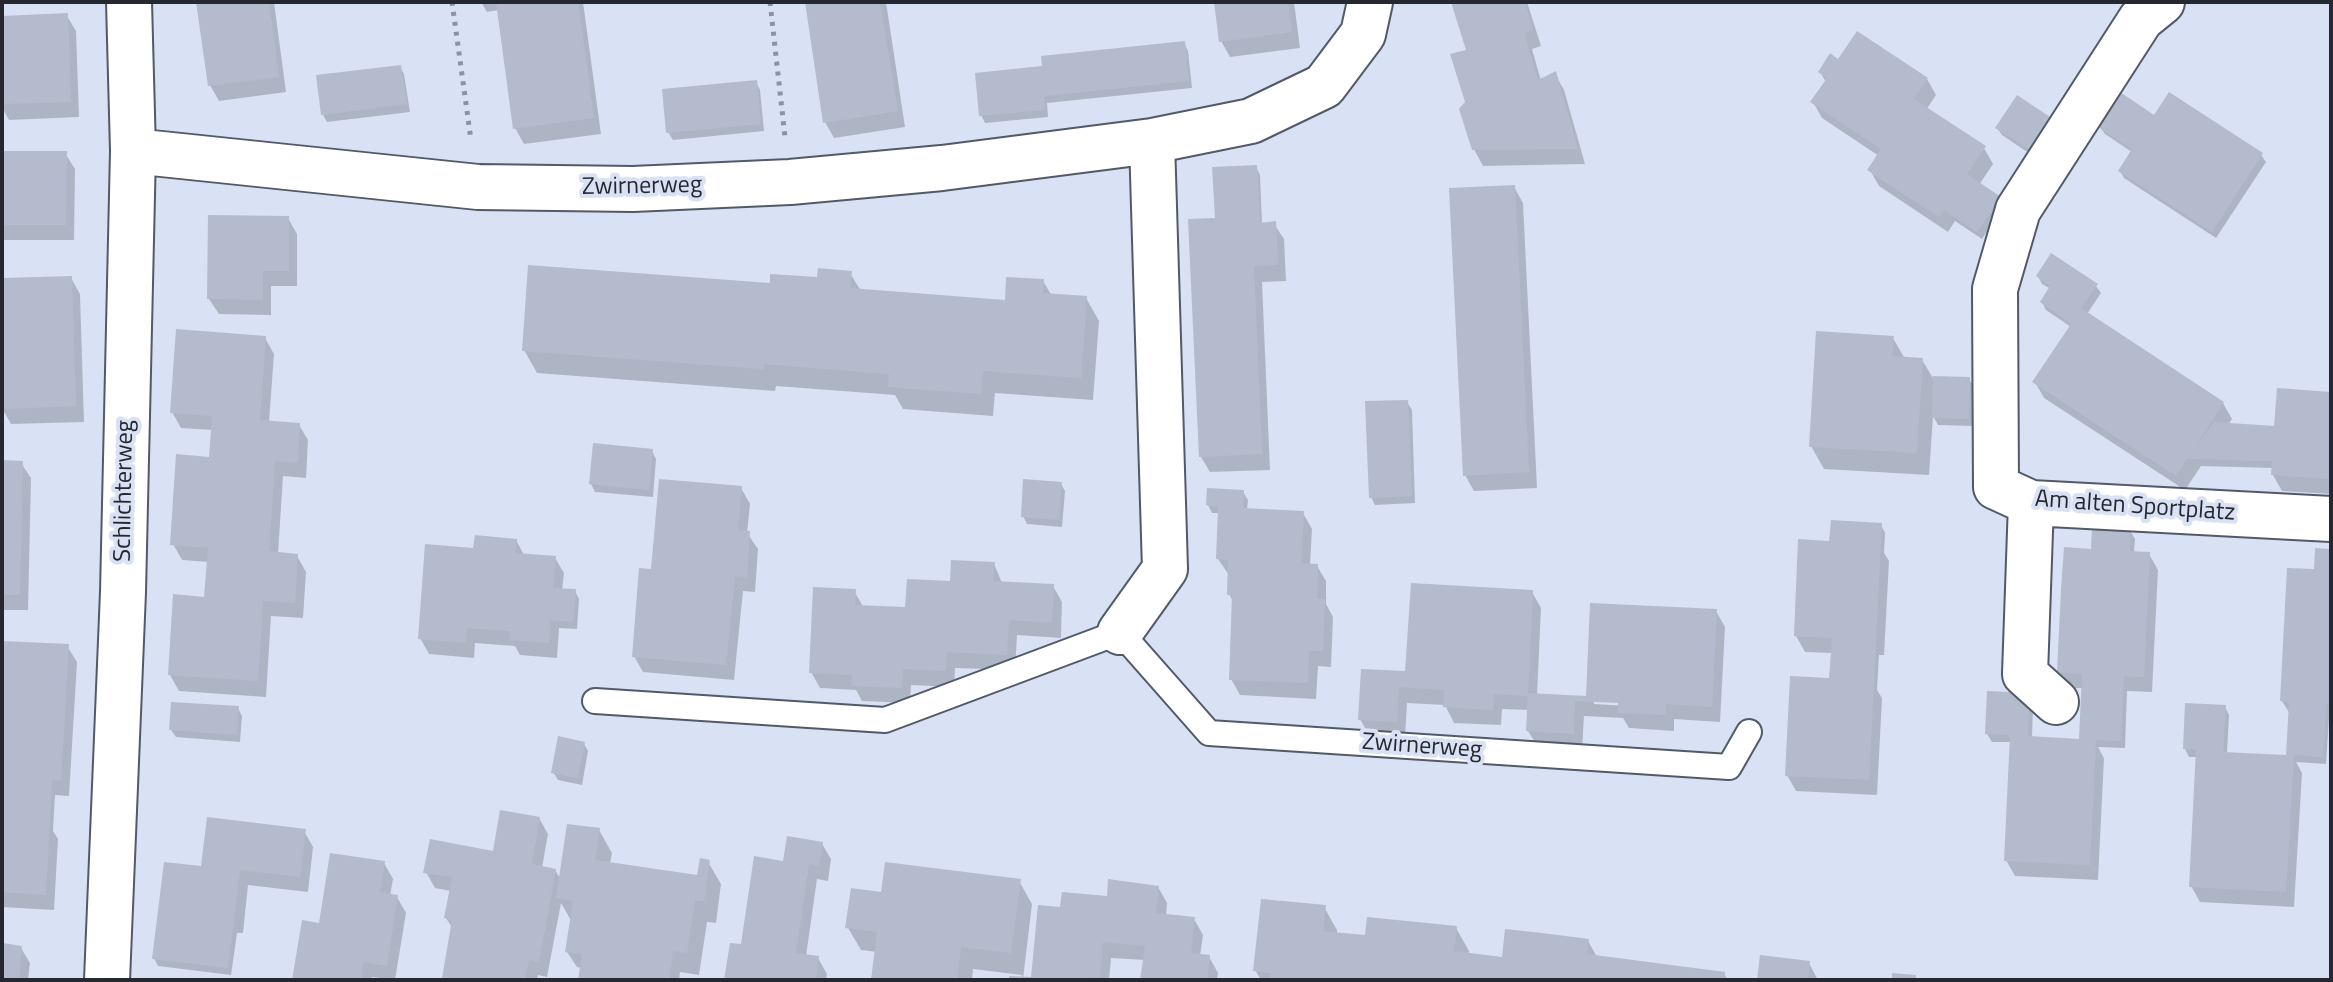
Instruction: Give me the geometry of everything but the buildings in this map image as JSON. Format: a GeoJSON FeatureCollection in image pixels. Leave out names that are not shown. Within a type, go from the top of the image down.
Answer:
{"type":"FeatureCollection","features":[{"type":"Feature","properties":{"kind":"street","name":"Schlichterweg"},"geometry":{"type":"LineString","coordinates":[[107,980],[123,592],[133,151],[129,2]]}},
{"type":"Feature","properties":{"kind":"street","name":"Zwirnerweg"},"geometry":{"type":"LineString","coordinates":[[133,151],[478,187],[633,189],[790,182],[942,168],[1152,141],[1251,121],[1324,86],[1363,34],[1370,2]]}},
{"type":"Feature","properties":{"kind":"street","name":"Am alten Sportplatz"},"geometry":{"type":"LineString","coordinates":[[2162,2],[2141,19],[2018,210],[1995,289],[1996,487],[2031,503],[2331,519]]}},
{"type":"Feature","properties":{"kind":"street"},"geometry":{"type":"LineString","coordinates":[[1120,632],[1165,569],[1152,141]]}},
{"type":"Feature","properties":{"kind":"street"},"geometry":{"type":"LineString","coordinates":[[2031,503],[2025,674],[2056,702]]}},
{"type":"Feature","properties":{"kind":"lane"},"geometry":{"type":"LineString","coordinates":[[595,701],[885,720],[1120,632]]}},
{"type":"Feature","properties":{"kind":"lane","name":"Zwirnerweg"},"geometry":{"type":"LineString","coordinates":[[1120,632],[1209,733],[1729,767],[1749,732]]}},
{"type":"Feature","properties":{"kind":"path"},"geometry":{"type":"LineString","coordinates":[[452,2],[472,148]]}},
{"type":"Feature","properties":{"kind":"path"},"geometry":{"type":"LineString","coordinates":[[770,2],[785,138]]}}]}
